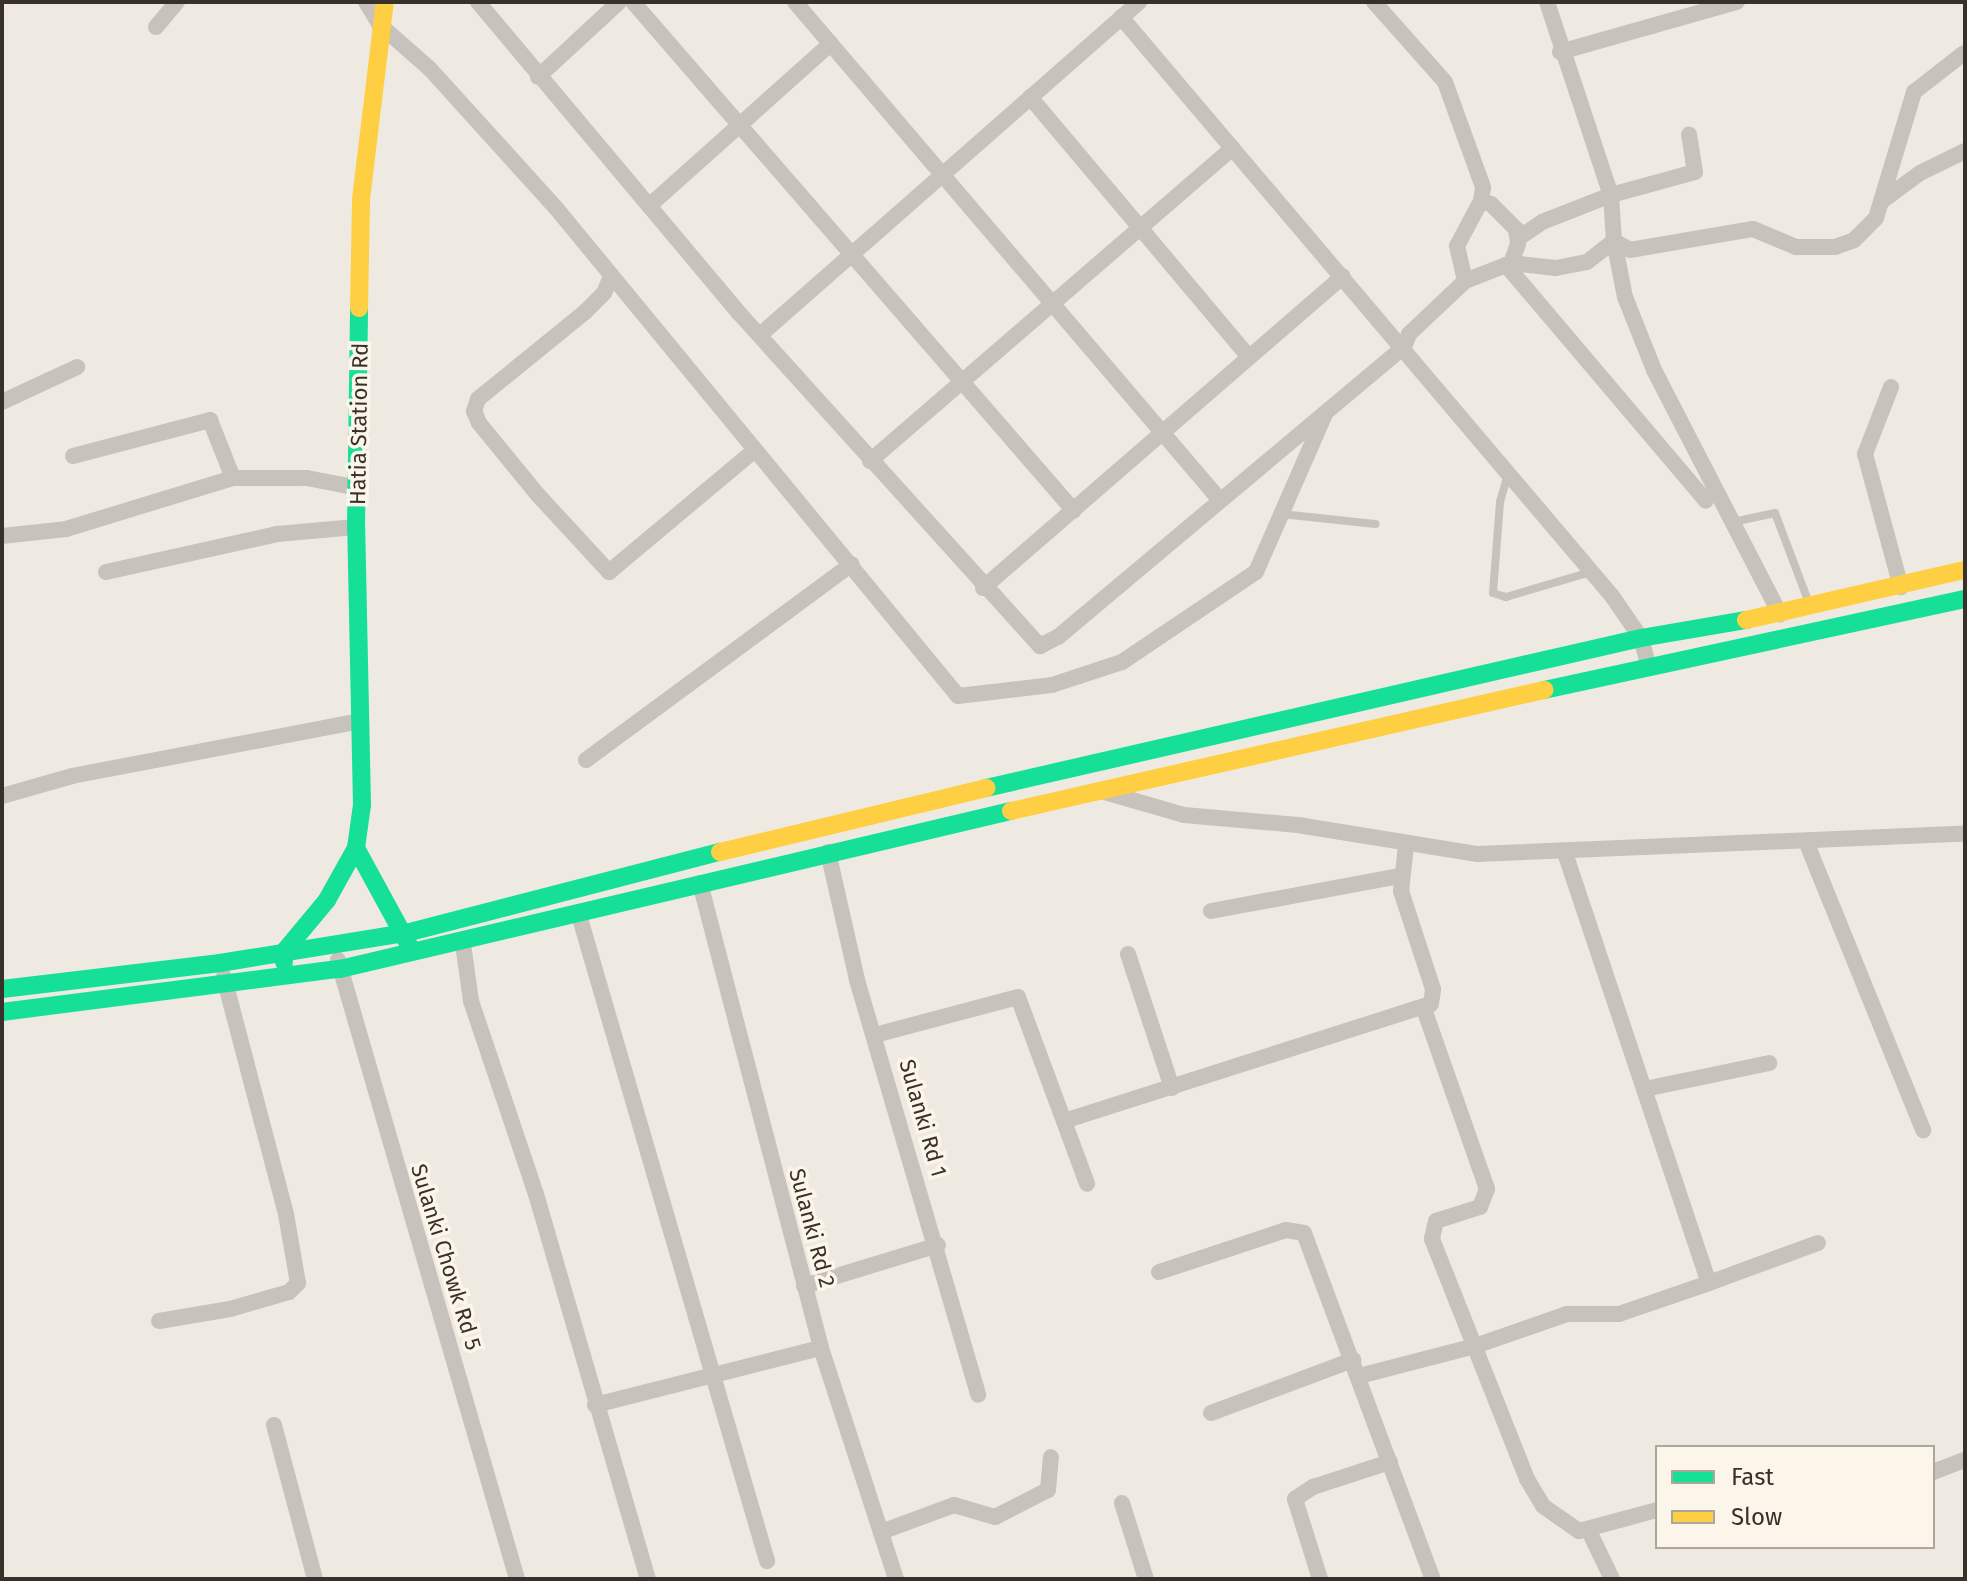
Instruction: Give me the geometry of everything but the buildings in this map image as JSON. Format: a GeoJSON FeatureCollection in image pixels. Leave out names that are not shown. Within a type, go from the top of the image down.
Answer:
{"type":"FeatureCollection","features":[{"type":"Feature","properties":{"kind":"main road","name":"Hatia Station Rd"},"geometry":{"type":"LineString","coordinates":[[356,848],[362,805],[356,527],[359,488],[361,199],[385,2]]}},
{"type":"Feature","properties":{"kind":"main road"},"geometry":{"type":"LineString","coordinates":[[2,989],[220,963],[406,933],[709,853],[1641,638],[1780,614],[1965,570]]}},
{"type":"Feature","properties":{"kind":"main road"},"geometry":{"type":"LineString","coordinates":[[2,1012],[340,969],[463,944],[700,883],[1096,789],[1648,665],[1965,599]]}},
{"type":"Feature","properties":{"kind":"main road"},"geometry":{"type":"LineString","coordinates":[[356,848],[406,933],[411,954]]}},
{"type":"Feature","properties":{"kind":"main road"},"geometry":{"type":"LineString","coordinates":[[285,977],[283,953],[327,900],[356,848]]}},
{"type":"Feature","properties":{"kind":"street"},"geometry":{"type":"LineString","coordinates":[[156,27],[177,2]]}},
{"type":"Feature","properties":{"kind":"street"},"geometry":{"type":"LineString","coordinates":[[366,2],[380,25],[430,69],[611,276],[958,696],[1052,685],[1122,662],[1256,572],[1325,415]]}},
{"type":"Feature","properties":{"kind":"street"},"geometry":{"type":"LineString","coordinates":[[478,2],[538,77],[760,335],[983,588],[1040,646],[1058,637],[1219,499],[1325,415],[1404,347],[1409,334],[1465,281],[1509,264],[1556,268],[1587,262],[1614,241]]}},
{"type":"Feature","properties":{"kind":"street"},"geometry":{"type":"LineString","coordinates":[[538,77],[619,2]]}},
{"type":"Feature","properties":{"kind":"street"},"geometry":{"type":"LineString","coordinates":[[633,2],[852,252],[959,382],[1074,511]]}},
{"type":"Feature","properties":{"kind":"street"},"geometry":{"type":"LineString","coordinates":[[795,2],[1219,499]]}},
{"type":"Feature","properties":{"kind":"street"},"geometry":{"type":"LineString","coordinates":[[760,335],[941,171],[1139,2]]}},
{"type":"Feature","properties":{"kind":"street"},"geometry":{"type":"LineString","coordinates":[[1374,2],[1445,82],[1483,187],[1481,201],[1457,246],[1465,281]]}},
{"type":"Feature","properties":{"kind":"street"},"geometry":{"type":"LineString","coordinates":[[1547,2],[1560,52],[1611,195],[1614,241],[1635,325],[1780,614]]}},
{"type":"Feature","properties":{"kind":"street"},"geometry":{"type":"LineString","coordinates":[[1560,52],[1737,2]]}},
{"type":"Feature","properties":{"kind":"street"},"geometry":{"type":"LineString","coordinates":[[1121,17],[1404,347],[1591,572],[1641,638],[1648,665]]}},
{"type":"Feature","properties":{"kind":"street"},"geometry":{"type":"LineString","coordinates":[[649,206],[831,43]]}},
{"type":"Feature","properties":{"kind":"street"},"geometry":{"type":"LineString","coordinates":[[1614,241],[1630,250],[1645,250],[1753,229],[1796,247],[1835,247],[1867,231],[1882,201],[1914,92],[1964,53]]}},
{"type":"Feature","properties":{"kind":"street"},"geometry":{"type":"LineString","coordinates":[[1030,97],[1143,227],[1249,357]]}},
{"type":"Feature","properties":{"kind":"street"},"geometry":{"type":"LineString","coordinates":[[1481,201],[1491,204],[1523,235],[1542,222],[1611,195],[1695,172],[1689,134]]}},
{"type":"Feature","properties":{"kind":"street"},"geometry":{"type":"LineString","coordinates":[[870,461],[1232,148]]}},
{"type":"Feature","properties":{"kind":"street"},"geometry":{"type":"LineString","coordinates":[[1882,201],[1920,173],[1965,151]]}},
{"type":"Feature","properties":{"kind":"street"},"geometry":{"type":"LineString","coordinates":[[1509,264],[1518,244],[1516,229]]}},
{"type":"Feature","properties":{"kind":"street"},"geometry":{"type":"LineString","coordinates":[[1509,264],[1706,501]]}},
{"type":"Feature","properties":{"kind":"street"},"geometry":{"type":"LineString","coordinates":[[611,276],[604,293],[585,312],[478,399],[474,411],[479,423],[538,495],[609,572],[755,450]]}},
{"type":"Feature","properties":{"kind":"street"},"geometry":{"type":"LineString","coordinates":[[983,588],[1164,436],[1343,276]]}},
{"type":"Feature","properties":{"kind":"street"},"geometry":{"type":"LineString","coordinates":[[2,402],[77,367]]}},
{"type":"Feature","properties":{"kind":"street"},"geometry":{"type":"LineString","coordinates":[[1891,387],[1865,454],[1901,587]]}},
{"type":"Feature","properties":{"kind":"street"},"geometry":{"type":"LineString","coordinates":[[73,456],[210,420],[233,478]]}},
{"type":"Feature","properties":{"kind":"street"},"geometry":{"type":"LineString","coordinates":[[2,536],[66,529],[233,478],[307,478],[359,488]]}},
{"type":"Feature","properties":{"kind":"street"},"geometry":{"type":"LineString","coordinates":[[106,572],[277,534],[356,527]]}},
{"type":"Feature","properties":{"kind":"street"},"geometry":{"type":"LineString","coordinates":[[586,760],[852,564]]}},
{"type":"Feature","properties":{"kind":"street"},"geometry":{"type":"LineString","coordinates":[[2,796],[72,776],[361,721]]}},
{"type":"Feature","properties":{"kind":"street"},"geometry":{"type":"LineString","coordinates":[[1096,789],[1184,815],[1298,825],[1406,846],[1478,854],[1565,853],[1670,843],[1807,844],[1965,834]]}},
{"type":"Feature","properties":{"kind":"street"},"geometry":{"type":"LineString","coordinates":[[1807,844],[1923,1130]]}},
{"type":"Feature","properties":{"kind":"street"},"geometry":{"type":"LineString","coordinates":[[1064,1121],[1424,1009],[1431,1004],[1433,989],[1399,876],[1406,846]]}},
{"type":"Feature","properties":{"kind":"street","name":"Sulanki Rd 1"},"geometry":{"type":"LineString","coordinates":[[828,852],[857,980],[938,1245],[978,1395]]}},
{"type":"Feature","properties":{"kind":"street"},"geometry":{"type":"LineString","coordinates":[[1565,853],[1709,1283]]}},
{"type":"Feature","properties":{"kind":"street"},"geometry":{"type":"LineString","coordinates":[[1211,911],[1399,876]]}},
{"type":"Feature","properties":{"kind":"street","name":"Sulanki Rd 2"},"geometry":{"type":"LineString","coordinates":[[700,883],[821,1348],[896,1579]]}},
{"type":"Feature","properties":{"kind":"street"},"geometry":{"type":"LineString","coordinates":[[579,915],[681,1279],[714,1375],[767,1561]]}},
{"type":"Feature","properties":{"kind":"street"},"geometry":{"type":"LineString","coordinates":[[463,944],[471,1001],[536,1194],[647,1576]]}},
{"type":"Feature","properties":{"kind":"street","name":"Sulanki Chowk Rd 5"},"geometry":{"type":"LineString","coordinates":[[336,946],[340,969],[517,1579]]}},
{"type":"Feature","properties":{"kind":"street"},"geometry":{"type":"LineString","coordinates":[[1128,954],[1172,1088]]}},
{"type":"Feature","properties":{"kind":"street"},"geometry":{"type":"LineString","coordinates":[[159,1321],[230,1309],[289,1292],[298,1283],[293,1243],[220,963]]}},
{"type":"Feature","properties":{"kind":"street"},"geometry":{"type":"LineString","coordinates":[[875,1035],[1018,997],[1087,1184]]}},
{"type":"Feature","properties":{"kind":"street"},"geometry":{"type":"LineString","coordinates":[[1424,1009],[1487,1189],[1480,1207],[1445,1217],[1431,1228],[1527,1479],[1543,1506],[1563,1525],[1589,1531],[1655,1511]]}},
{"type":"Feature","properties":{"kind":"street"},"geometry":{"type":"LineString","coordinates":[[1645,1089],[1769,1063]]}},
{"type":"Feature","properties":{"kind":"street"},"geometry":{"type":"LineString","coordinates":[[1159,1272],[1296,1228],[1312,1244],[1433,1579]]}},
{"type":"Feature","properties":{"kind":"street"},"geometry":{"type":"LineString","coordinates":[[1211,1413],[1356,1368],[1475,1346],[1567,1314],[1619,1314],[1818,1243]]}},
{"type":"Feature","properties":{"kind":"street"},"geometry":{"type":"LineString","coordinates":[[804,1286],[938,1245]]}},
{"type":"Feature","properties":{"kind":"street"},"geometry":{"type":"LineString","coordinates":[[595,1405],[821,1348]]}},
{"type":"Feature","properties":{"kind":"street"},"geometry":{"type":"LineString","coordinates":[[274,1425],[315,1579]]}},
{"type":"Feature","properties":{"kind":"street"},"geometry":{"type":"LineString","coordinates":[[881,1532],[954,1505],[995,1517],[1048,1490],[1051,1457]]}},
{"type":"Feature","properties":{"kind":"street"},"geometry":{"type":"LineString","coordinates":[[1935,1471],[1965,1460]]}},
{"type":"Feature","properties":{"kind":"street"},"geometry":{"type":"LineString","coordinates":[[1320,1579],[1295,1499],[1313,1487],[1390,1462]]}},
{"type":"Feature","properties":{"kind":"street"},"geometry":{"type":"LineString","coordinates":[[1122,1503],[1146,1579]]}},
{"type":"Feature","properties":{"kind":"street"},"geometry":{"type":"LineString","coordinates":[[1589,1531],[1612,1579]]}},
{"type":"Feature","properties":{"kind":"lane"},"geometry":{"type":"LineString","coordinates":[[1509,472],[1500,502],[1493,593],[1518,595],[1591,572]]}},
{"type":"Feature","properties":{"kind":"lane"},"geometry":{"type":"LineString","coordinates":[[1733,522],[1775,513],[1811,607]]}},
{"type":"Feature","properties":{"kind":"lane"},"geometry":{"type":"LineString","coordinates":[[1280,514],[1375,524]]}},
{"type":"Feature","properties":{"kind":"traffic: fast"},"geometry":{"type":"LineString","coordinates":[[284,962],[283,953],[327,900],[356,848],[362,805],[356,527],[359,308]]}},
{"type":"Feature","properties":{"kind":"traffic: fast"},"geometry":{"type":"LineString","coordinates":[[1544,690],[1965,599]]}},
{"type":"Feature","properties":{"kind":"traffic: fast"},"geometry":{"type":"LineString","coordinates":[[986,788],[1641,638],[1746,620]]}},
{"type":"Feature","properties":{"kind":"traffic: fast"},"geometry":{"type":"LineString","coordinates":[[2,1012],[340,969],[1011,811]]}},
{"type":"Feature","properties":{"kind":"traffic: fast"},"geometry":{"type":"LineString","coordinates":[[356,848],[410,947]]}},
{"type":"Feature","properties":{"kind":"traffic: fast"},"geometry":{"type":"LineString","coordinates":[[2,989],[220,963],[406,933],[720,852]]}},
{"type":"Feature","properties":{"kind":"traffic: slow"},"geometry":{"type":"LineString","coordinates":[[359,308],[361,199],[385,2]]}},
{"type":"Feature","properties":{"kind":"traffic: slow"},"geometry":{"type":"LineString","coordinates":[[1746,620],[1965,570]]}},
{"type":"Feature","properties":{"kind":"traffic: slow"},"geometry":{"type":"LineString","coordinates":[[1011,811],[1544,690]]}},
{"type":"Feature","properties":{"kind":"traffic: slow"},"geometry":{"type":"LineString","coordinates":[[720,852],[986,788]]}}]}
